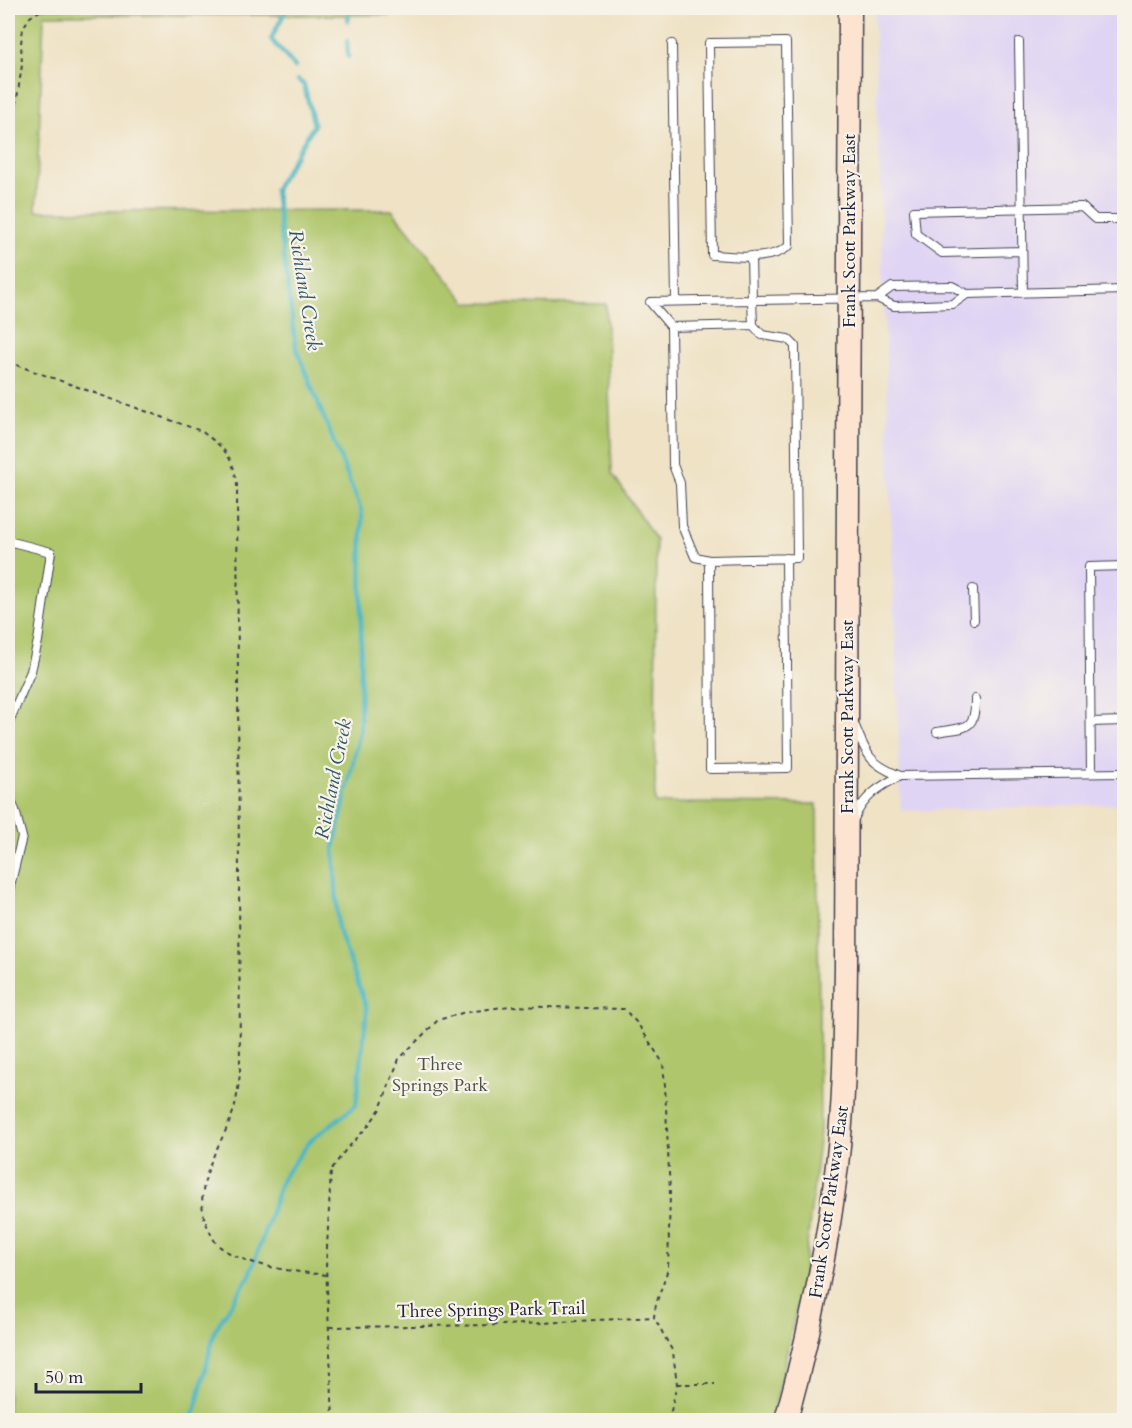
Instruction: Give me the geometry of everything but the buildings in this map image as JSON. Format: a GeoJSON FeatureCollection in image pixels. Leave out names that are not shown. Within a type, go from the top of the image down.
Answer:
{"type":"FeatureCollection","features":[{"type":"Feature","properties":{"kind":"main road","name":"Frank Scott Parkway East"},"geometry":{"type":"LineString","coordinates":[[786,1420],[807,1343],[824,1260],[837,1165],[844,1077],[850,8]]}},
{"type":"Feature","properties":{"kind":"lane"},"geometry":{"type":"LineString","coordinates":[[786,42],[789,246],[779,254],[751,256],[712,255],[709,43],[786,42]]}},
{"type":"Feature","properties":{"kind":"lane"},"geometry":{"type":"LineString","coordinates":[[1019,42],[1023,292]]}},
{"type":"Feature","properties":{"kind":"lane"},"geometry":{"type":"LineString","coordinates":[[672,44],[676,301]]}},
{"type":"Feature","properties":{"kind":"lane"},"geometry":{"type":"LineString","coordinates":[[1022,252],[942,252],[916,234],[914,211],[1082,207],[1095,219],[1125,219]]}},
{"type":"Feature","properties":{"kind":"lane"},"geometry":{"type":"LineString","coordinates":[[751,256],[752,300],[753,326],[762,336],[788,339],[795,346],[796,558],[709,560],[695,557],[682,526],[680,483],[673,465],[671,327],[650,302],[676,301],[752,300],[849,298],[877,298],[894,306],[952,304],[968,294]]}},
{"type":"Feature","properties":{"kind":"lane"},"geometry":{"type":"LineString","coordinates":[[877,298],[892,287],[952,286],[968,294],[1125,290]]}},
{"type":"Feature","properties":{"kind":"lane"},"geometry":{"type":"LineString","coordinates":[[671,327],[753,326]]}},
{"type":"Feature","properties":{"kind":"lane"},"geometry":{"type":"LineString","coordinates":[[8,541],[51,552],[38,641],[31,671],[8,724]]}},
{"type":"Feature","properties":{"kind":"lane"},"geometry":{"type":"LineString","coordinates":[[709,560],[710,769],[788,768],[786,558]]}},
{"type":"Feature","properties":{"kind":"lane"},"geometry":{"type":"LineString","coordinates":[[1091,773],[1089,567],[1125,566]]}},
{"type":"Feature","properties":{"kind":"lane"},"geometry":{"type":"LineString","coordinates":[[973,589],[974,621]]}},
{"type":"Feature","properties":{"kind":"lane"},"geometry":{"type":"LineString","coordinates":[[937,732],[968,727],[973,722],[975,699]]}},
{"type":"Feature","properties":{"kind":"lane"},"geometry":{"type":"LineString","coordinates":[[847,706],[864,748],[871,758],[880,768],[900,776],[1125,773]]}},
{"type":"Feature","properties":{"kind":"lane"},"geometry":{"type":"LineString","coordinates":[[1091,722],[1125,721]]}},
{"type":"Feature","properties":{"kind":"lane"},"geometry":{"type":"LineString","coordinates":[[846,839],[858,808],[881,785],[900,776]]}},
{"type":"Feature","properties":{"kind":"lane"},"geometry":{"type":"LineString","coordinates":[[8,795],[15,810],[22,837],[8,894]]}},
{"type":"Feature","properties":{"kind":"path"},"geometry":{"type":"LineString","coordinates":[[8,159],[22,65],[23,28],[30,17],[44,8]]}},
{"type":"Feature","properties":{"kind":"path"},"geometry":{"type":"LineString","coordinates":[[8,362],[201,431],[221,445],[235,469],[240,1074],[232,1115],[209,1167],[202,1190],[202,1208],[205,1223],[216,1244],[241,1258],[289,1272],[327,1275]]}},
{"type":"Feature","properties":{"kind":"path"},"geometry":{"type":"LineString","coordinates":[[333,1420],[327,1275],[327,1213],[331,1170],[380,1109],[399,1059],[438,1020],[462,1013],[509,1006],[624,1009],[638,1024],[663,1063],[670,1194],[668,1269],[654,1317],[674,1352],[677,1383],[669,1420]]}},
{"type":"Feature","properties":{"kind":"path","name":"Three Springs Park Trail"},"geometry":{"type":"LineString","coordinates":[[328,1327],[503,1325],[654,1317]]}},
{"type":"Feature","properties":{"kind":"path"},"geometry":{"type":"LineString","coordinates":[[677,1383],[715,1384]]}},
{"type":"Feature","properties":{"kind":"shaded area"},"geometry":{"type":"Polygon","coordinates":[[[874,8],[1124,8],[1124,804],[901,811],[874,8]]]}},
{"type":"Feature","properties":{"kind":"green space","name":"Three Springs Park"},"geometry":{"type":"Polygon","coordinates":[[[8,8],[390,8],[390,15],[44,15],[36,211],[392,210],[467,303],[606,304],[612,473],[656,540],[655,803],[817,804],[820,1132],[803,1279],[772,1420],[8,1420],[8,8]]]}},
{"type":"Feature","properties":{"kind":"waterway","name":"Richland Creek"},"geometry":{"type":"LineString","coordinates":[[287,8],[271,39],[295,67]]}},
{"type":"Feature","properties":{"kind":"waterway"},"geometry":{"type":"LineString","coordinates":[[348,21],[350,8]]}},
{"type":"Feature","properties":{"kind":"waterway"},"geometry":{"type":"LineString","coordinates":[[347,41],[348,57]]}},
{"type":"Feature","properties":{"kind":"waterway","name":"Richland Creek"},"geometry":{"type":"LineString","coordinates":[[189,1420],[195,1411],[215,1330],[250,1275],[282,1179],[310,1141],[356,1105],[367,1009],[338,928],[334,848],[360,731],[362,512],[296,348],[275,189],[314,125],[304,85],[298,80]]}}]}
